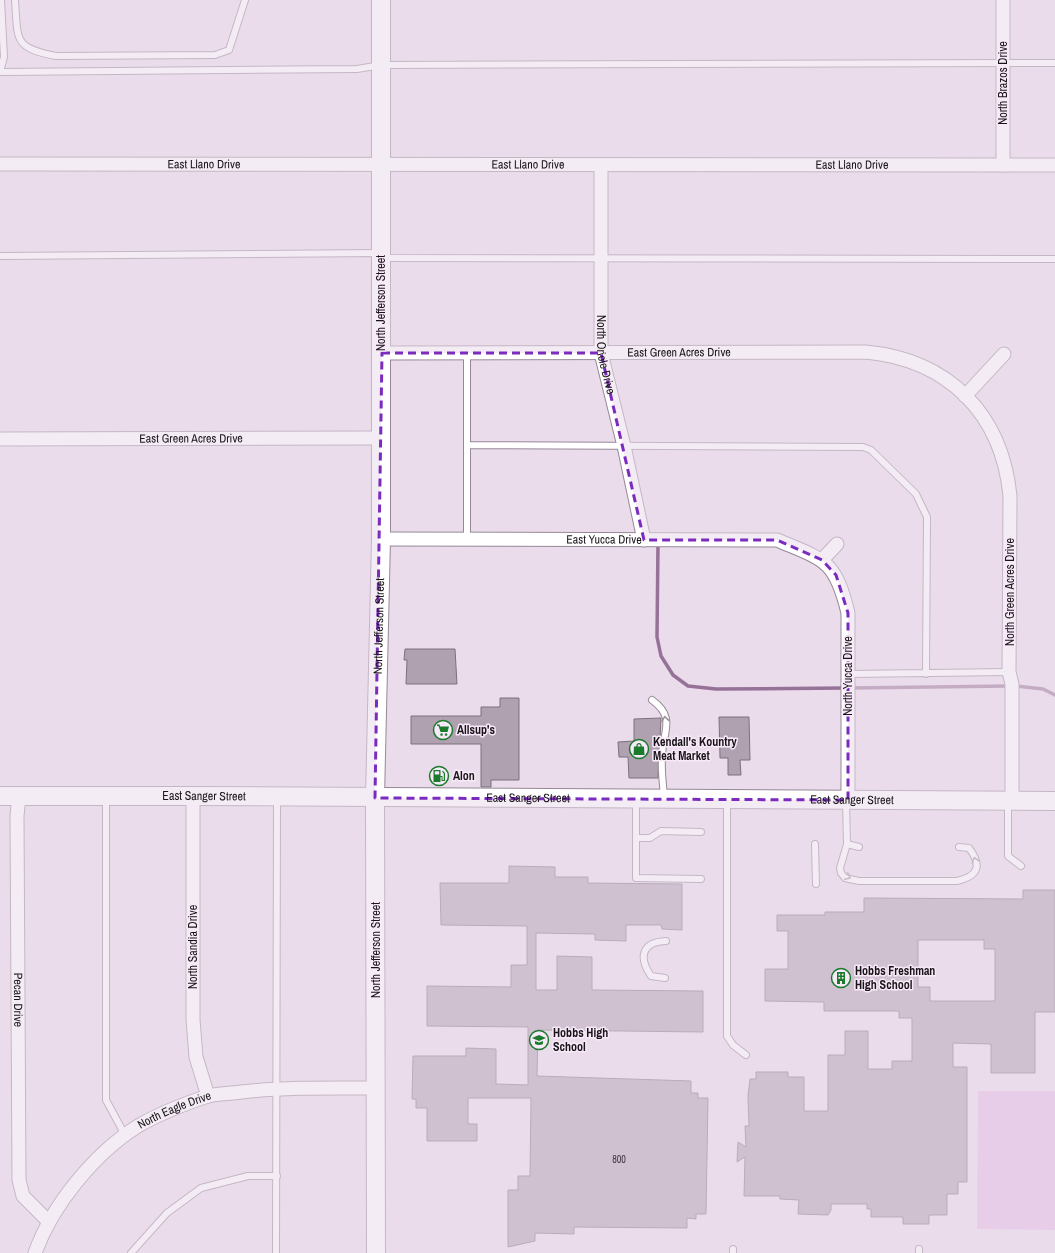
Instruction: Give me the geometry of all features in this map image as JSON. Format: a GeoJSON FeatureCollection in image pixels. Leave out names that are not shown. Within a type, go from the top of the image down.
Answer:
{"type":"FeatureCollection","features":[{"type":"Feature","properties":{"kind":"street","name":"North Jefferson Street"},"geometry":{"type":"LineString","coordinates":[[376,1253],[377,1088],[375,798],[381,539],[381,0]]}},
{"type":"Feature","properties":{"kind":"street","name":"North Brazos Drive"},"geometry":{"type":"LineString","coordinates":[[1003,0],[1003,165]]}},
{"type":"Feature","properties":{"kind":"street","name":"East Llano Drive"},"geometry":{"type":"LineString","coordinates":[[0,164],[1055,165]]}},
{"type":"Feature","properties":{"kind":"street","name":"North Oriole Drive"},"geometry":{"type":"LineString","coordinates":[[601,165],[601,353],[624,446],[644,540]]}},
{"type":"Feature","properties":{"kind":"street","name":"East Green Acres Drive"},"geometry":{"type":"LineString","coordinates":[[382,353],[882,354],[902,358],[925,366],[950,382],[965,396]]}},
{"type":"Feature","properties":{"kind":"street"},"geometry":{"type":"LineString","coordinates":[[965,396],[1004,354]]}},
{"type":"Feature","properties":{"kind":"street","name":"North Green Acres Drive"},"geometry":{"type":"LineString","coordinates":[[965,396],[972,401],[990,426],[1004,457],[1008,473],[1010,496],[1010,800]]}},
{"type":"Feature","properties":{"kind":"street","name":"East Green Acres Drive"},"geometry":{"type":"LineString","coordinates":[[0,439],[381,438]]}},
{"type":"Feature","properties":{"kind":"street","name":"East Yucca Drive"},"geometry":{"type":"LineString","coordinates":[[381,539],[777,540],[822,560]]}},
{"type":"Feature","properties":{"kind":"street"},"geometry":{"type":"LineString","coordinates":[[822,560],[837,544]]}},
{"type":"Feature","properties":{"kind":"street","name":"North Yucca Drive"},"geometry":{"type":"LineString","coordinates":[[822,560],[836,575],[842,587],[848,612],[847,800]]}},
{"type":"Feature","properties":{"kind":"street","name":"East Sanger Street"},"geometry":{"type":"LineString","coordinates":[[0,796],[277,796],[375,798],[1055,801]]}},
{"type":"Feature","properties":{"kind":"street","name":"Pecan Drive"},"geometry":{"type":"LineString","coordinates":[[19,796],[17,832],[19,1180],[23,1196],[50,1222]]}},
{"type":"Feature","properties":{"kind":"street","name":"North Sandia Drive"},"geometry":{"type":"LineString","coordinates":[[193,796],[193,1020],[196,1058],[208,1096]]}},
{"type":"Feature","properties":{"kind":"street","name":"North Eagle Drive"},"geometry":{"type":"LineString","coordinates":[[35,1253],[40,1238],[50,1222],[74,1185],[94,1162],[138,1127],[168,1111],[208,1096],[275,1089],[377,1088]]}},
{"type":"Feature","properties":{"kind":"lane"},"geometry":{"type":"LineString","coordinates":[[1,0],[4,57],[0,72],[357,69],[381,65],[1055,63]]}},
{"type":"Feature","properties":{"kind":"lane"},"geometry":{"type":"LineString","coordinates":[[15,0],[17,35],[24,46],[36,52],[56,56],[215,55],[229,50],[245,0]]}},
{"type":"Feature","properties":{"kind":"lane"},"geometry":{"type":"LineString","coordinates":[[0,256],[381,255],[601,258],[1055,259]]}},
{"type":"Feature","properties":{"kind":"lane"},"geometry":{"type":"LineString","coordinates":[[468,353],[468,539]]}},
{"type":"Feature","properties":{"kind":"lane"},"geometry":{"type":"LineString","coordinates":[[468,446],[863,447],[871,450],[916,494],[927,517],[926,674]]}},
{"type":"Feature","properties":{"kind":"lane"},"geometry":{"type":"LineString","coordinates":[[848,684],[926,674],[1011,684]]}},
{"type":"Feature","properties":{"kind":"lane"},"geometry":{"type":"LineString","coordinates":[[652,700],[661,706],[666,714],[667,731],[662,756],[664,799]]}},
{"type":"Feature","properties":{"kind":"lane"},"geometry":{"type":"LineString","coordinates":[[106,796],[106,1100],[126,1136]]}},
{"type":"Feature","properties":{"kind":"lane"},"geometry":{"type":"LineString","coordinates":[[276,1253],[277,1176],[275,1089],[277,796]]}},
{"type":"Feature","properties":{"kind":"lane"},"geometry":{"type":"LineString","coordinates":[[636,799],[636,878],[701,878]]}},
{"type":"Feature","properties":{"kind":"lane"},"geometry":{"type":"LineString","coordinates":[[727,799],[727,1036],[733,1045],[746,1056]]}},
{"type":"Feature","properties":{"kind":"lane"},"geometry":{"type":"LineString","coordinates":[[847,800],[847,844],[841,861],[841,873],[845,878],[858,881],[957,881],[967,879],[975,873],[977,867],[976,858],[969,848],[959,847]]}},
{"type":"Feature","properties":{"kind":"lane"},"geometry":{"type":"LineString","coordinates":[[1010,800],[1008,856],[1021,866]]}},
{"type":"Feature","properties":{"kind":"lane"},"geometry":{"type":"LineString","coordinates":[[636,838],[650,838],[662,831],[701,832]]}},
{"type":"Feature","properties":{"kind":"lane"},"geometry":{"type":"LineString","coordinates":[[815,844],[816,884]]}},
{"type":"Feature","properties":{"kind":"lane"},"geometry":{"type":"LineString","coordinates":[[847,844],[859,847]]}},
{"type":"Feature","properties":{"kind":"lane"},"geometry":{"type":"LineString","coordinates":[[665,978],[651,976],[644,964],[644,951],[648,946],[657,942],[666,941]]}},
{"type":"Feature","properties":{"kind":"lane"},"geometry":{"type":"LineString","coordinates":[[131,1253],[167,1213],[201,1188],[248,1176],[277,1176]]}},
{"type":"Feature","properties":{"kind":"highlighted area"},"geometry":{"type":"Polygon","coordinates":[[[382,353],[601,353],[644,540],[777,540],[822,560],[836,575],[848,613],[848,800],[375,798],[382,353]]]}},
{"type":"Feature","properties":{"kind":"shaded area"},"geometry":{"type":"Polygon","coordinates":[[[978,1091],[1055,1091],[1055,1230],[977,1229],[978,1091]]]}},
{"type":"Feature","properties":{"kind":"building"},"geometry":{"type":"Polygon","coordinates":[[[405,649],[455,649],[457,684],[406,684],[407,660],[404,660],[405,649]]]}},
{"type":"Feature","properties":{"kind":"building"},"geometry":{"type":"Polygon","coordinates":[[[500,698],[519,698],[519,780],[491,780],[491,787],[481,787],[481,744],[411,744],[411,716],[481,716],[481,707],[500,707],[500,698]]]}},
{"type":"Feature","properties":{"kind":"building"},"geometry":{"type":"Polygon","coordinates":[[[719,717],[749,717],[750,760],[740,760],[741,775],[728,775],[728,758],[720,758],[719,717]]]}},
{"type":"Feature","properties":{"kind":"building","name":"Kendall's Kountry Meat Market"},"geometry":{"type":"Polygon","coordinates":[[[661,718],[658,778],[629,778],[628,757],[619,757],[618,742],[634,741],[634,719],[661,718]]]}},
{"type":"Feature","properties":{"kind":"building"},"geometry":{"type":"Polygon","coordinates":[[[509,866],[555,867],[555,877],[588,877],[588,883],[682,884],[682,930],[662,929],[661,925],[626,925],[626,941],[595,940],[595,934],[536,933],[536,990],[557,990],[557,956],[592,957],[592,990],[703,991],[703,1032],[538,1030],[537,1076],[691,1081],[691,1093],[698,1093],[698,1098],[708,1098],[706,1214],[696,1214],[696,1219],[687,1218],[687,1228],[574,1227],[574,1234],[535,1233],[535,1241],[508,1247],[508,1190],[518,1190],[518,1176],[530,1176],[531,1098],[468,1098],[468,1124],[477,1124],[477,1141],[427,1141],[427,1108],[416,1108],[416,1099],[412,1099],[413,1056],[466,1056],[466,1048],[496,1049],[496,1084],[528,1085],[528,1027],[427,1026],[427,986],[511,987],[511,965],[527,965],[527,926],[441,925],[440,883],[509,883],[509,866]]]}},
{"type":"Feature","properties":{"kind":"building"},"geometry":{"type":"Polygon","coordinates":[[[1023,890],[1055,890],[1055,1012],[1035,1012],[1035,1073],[991,1073],[991,1044],[953,1043],[953,1067],[967,1067],[967,1182],[958,1182],[958,1194],[947,1194],[947,1215],[929,1215],[929,1224],[903,1224],[903,1217],[871,1217],[871,1209],[867,1209],[867,1204],[831,1204],[831,1210],[828,1215],[798,1214],[799,1200],[780,1199],[780,1196],[744,1196],[745,1157],[737,1162],[738,1142],[746,1147],[745,1126],[749,1126],[748,1096],[750,1079],[756,1079],[756,1072],[788,1072],[788,1077],[804,1077],[804,1111],[828,1111],[828,1055],[845,1055],[845,1031],[868,1031],[868,1069],[892,1069],[892,1061],[912,1061],[912,1018],[899,1018],[899,1011],[824,1011],[824,1002],[765,1001],[765,969],[788,969],[788,931],[777,931],[777,915],[825,915],[825,912],[864,912],[864,898],[1023,899],[1023,890]],[[918,940],[918,987],[930,987],[930,1001],[995,1001],[995,949],[984,949],[984,940],[918,940]]]}},
{"type":"Feature","properties":{"kind":"waterway"},"geometry":{"type":"LineString","coordinates":[[658,543],[657,637],[661,656],[673,675],[688,686],[716,689],[845,688]]}},
{"type":"Feature","properties":{"kind":"waterway"},"geometry":{"type":"LineString","coordinates":[[851,688],[1009,686]]}},
{"type":"Feature","properties":{"kind":"waterway"},"geometry":{"type":"LineString","coordinates":[[1015,686],[1043,689],[1055,695]]}},
{"type":"Feature","properties":{"kind":"place","name":"Allsup's"},"geometry":{"type":"Point","coordinates":[443,730]}},
{"type":"Feature","properties":{"kind":"place","name":"Kendall's Kountry Meat Market"},"geometry":{"type":"Point","coordinates":[639,749]}},
{"type":"Feature","properties":{"kind":"place","name":"Alon"},"geometry":{"type":"Point","coordinates":[439,776]}},
{"type":"Feature","properties":{"kind":"place","name":"Hobbs Freshman High School"},"geometry":{"type":"Point","coordinates":[841,978]}},
{"type":"Feature","properties":{"kind":"place","name":"Hobbs High School"},"geometry":{"type":"Point","coordinates":[539,1040]}}]}
